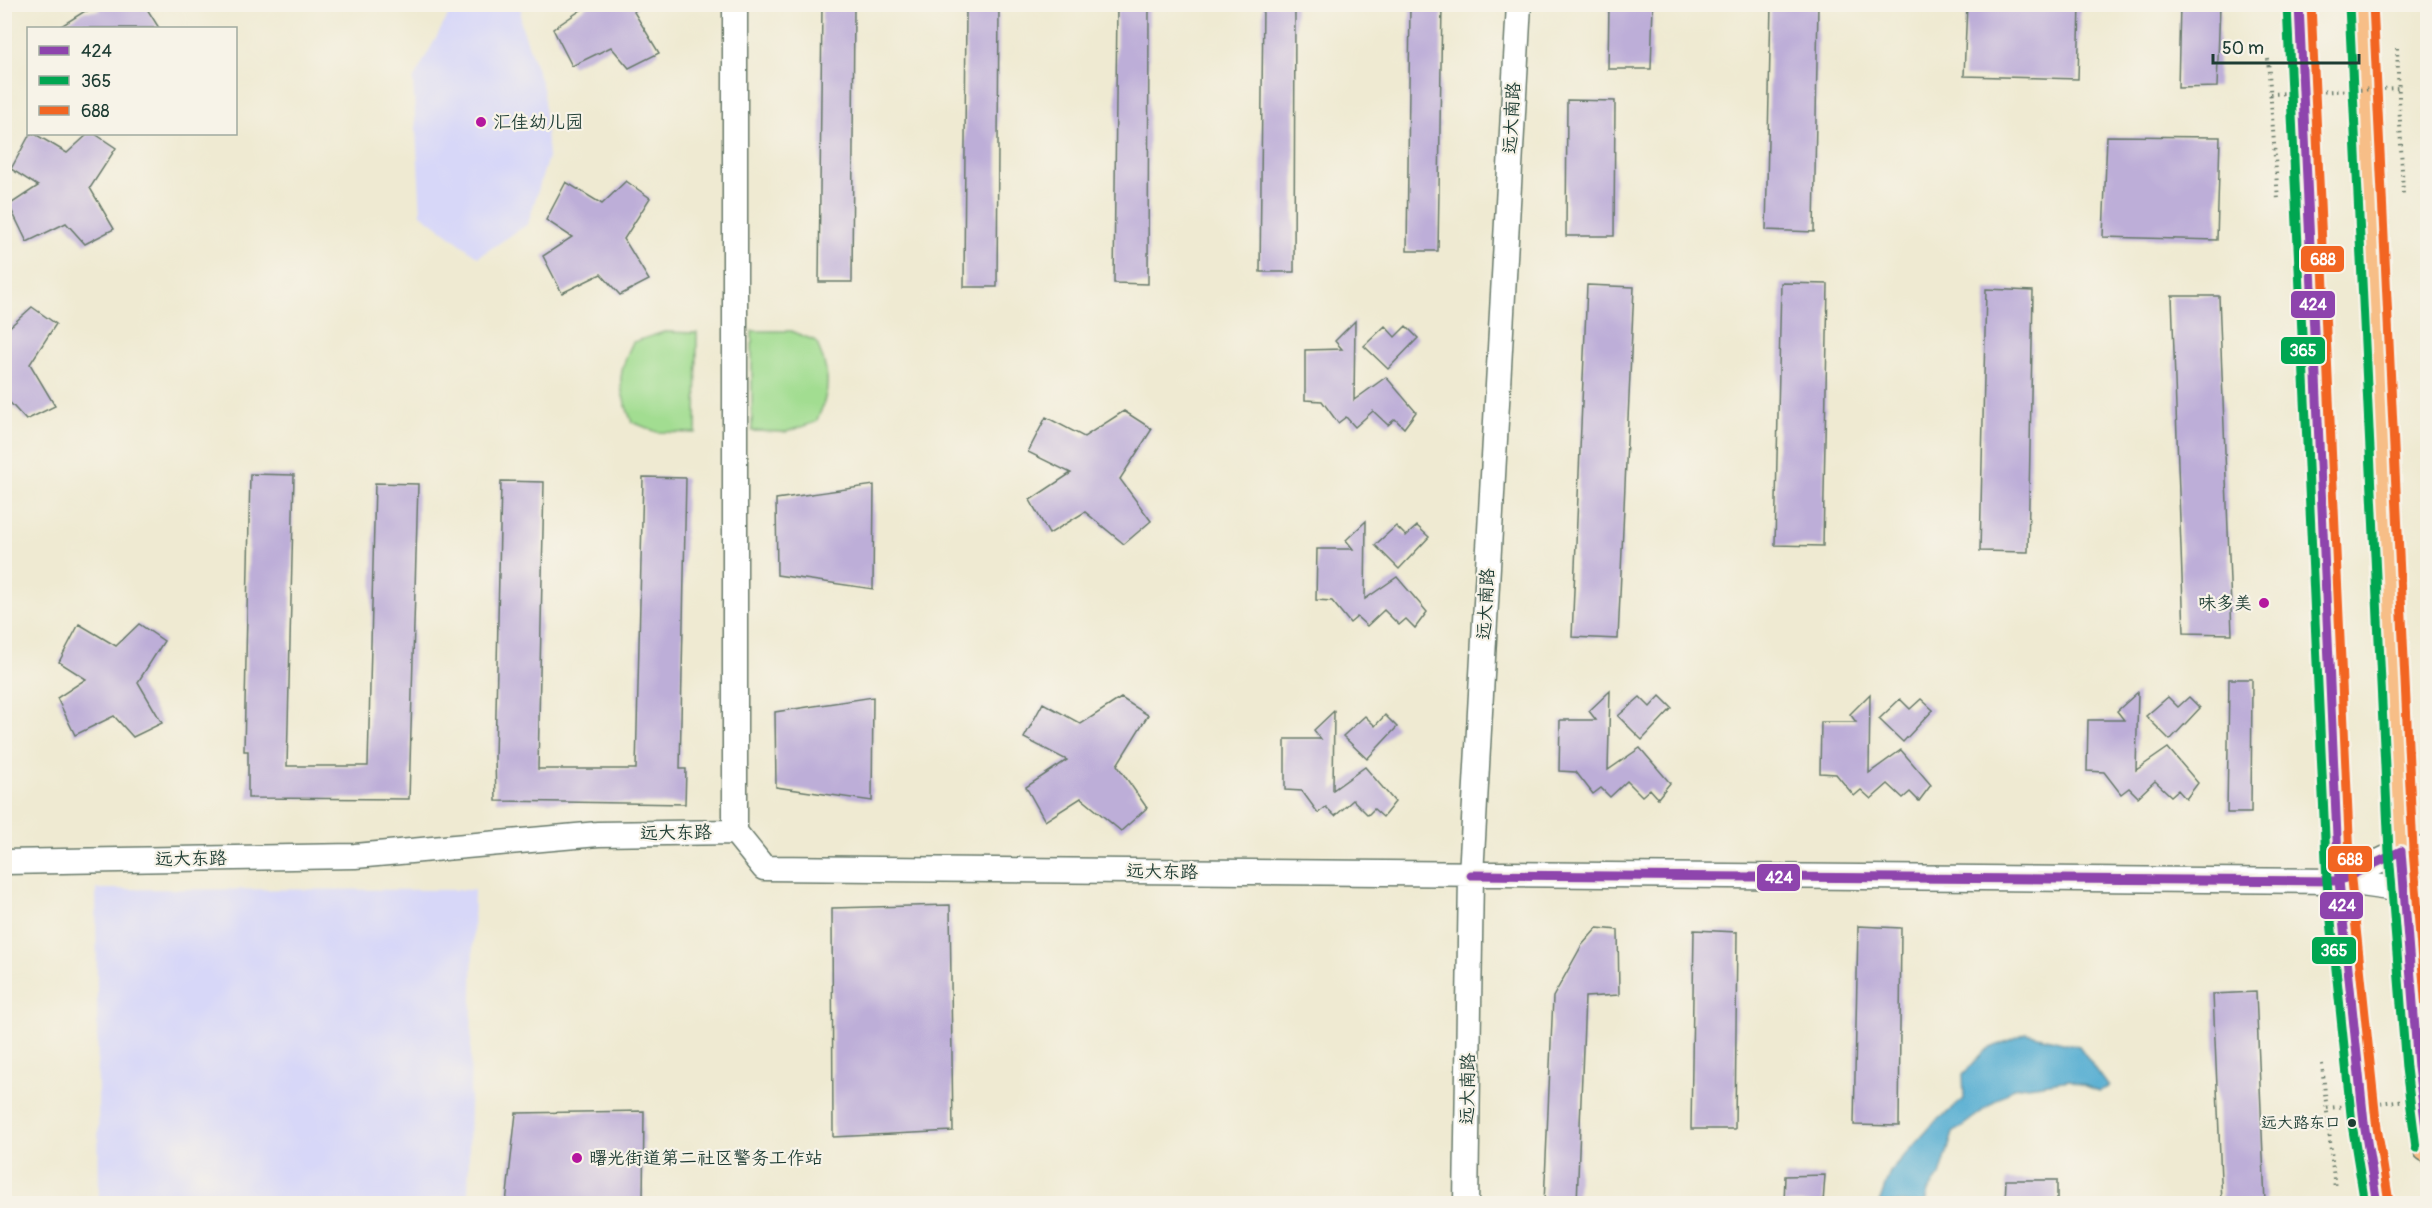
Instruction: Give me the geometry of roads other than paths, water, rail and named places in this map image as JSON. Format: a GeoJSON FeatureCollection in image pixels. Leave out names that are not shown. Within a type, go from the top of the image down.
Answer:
{"type":"FeatureCollection","features":[{"type":"Feature","properties":{"kind":"main road"},"geometry":{"type":"LineString","coordinates":[[2299,4],[2339,881],[2364,1123],[2377,1203]]}},
{"type":"Feature","properties":{"kind":"main road"},"geometry":{"type":"LineString","coordinates":[[2361,4],[2414,850],[2418,1067],[2427,1147]]}},
{"type":"Feature","properties":{"kind":"street"},"geometry":{"type":"LineString","coordinates":[[735,4],[735,832]]}},
{"type":"Feature","properties":{"kind":"street","name":"远大南路"},"geometry":{"type":"LineString","coordinates":[[1466,1203],[1471,875],[1519,4]]}},
{"type":"Feature","properties":{"kind":"street","name":"远大东路"},"geometry":{"type":"LineString","coordinates":[[4,862],[355,856],[598,834],[735,832],[764,868],[2339,881],[2415,890]]}},
{"type":"Feature","properties":{"kind":"street"},"geometry":{"type":"LineString","coordinates":[[2339,881],[2414,850]]}},
{"type":"Feature","properties":{"kind":"water"},"geometry":{"type":"Polygon","coordinates":[[[2026,1033],[2079,1046],[2109,1087],[2099,1091],[2070,1080],[2013,1088],[1953,1133],[1940,1176],[1928,1191],[1925,1203],[1879,1203],[1890,1172],[1932,1125],[1964,1099],[1963,1074],[1986,1050],[2026,1033]]]}},
{"type":"Feature","properties":{"kind":"place","name":"汇佳幼儿园"},"geometry":{"type":"Point","coordinates":[481,122]}},
{"type":"Feature","properties":{"kind":"place","name":"味多美"},"geometry":{"type":"Point","coordinates":[2264,603]}},
{"type":"Feature","properties":{"kind":"place","name":"远大路东口"},"geometry":{"type":"Point","coordinates":[2352,1123]}},
{"type":"Feature","properties":{"kind":"place","name":"曙光街道第二社区警务工作站"},"geometry":{"type":"Point","coordinates":[577,1158]}}]}
